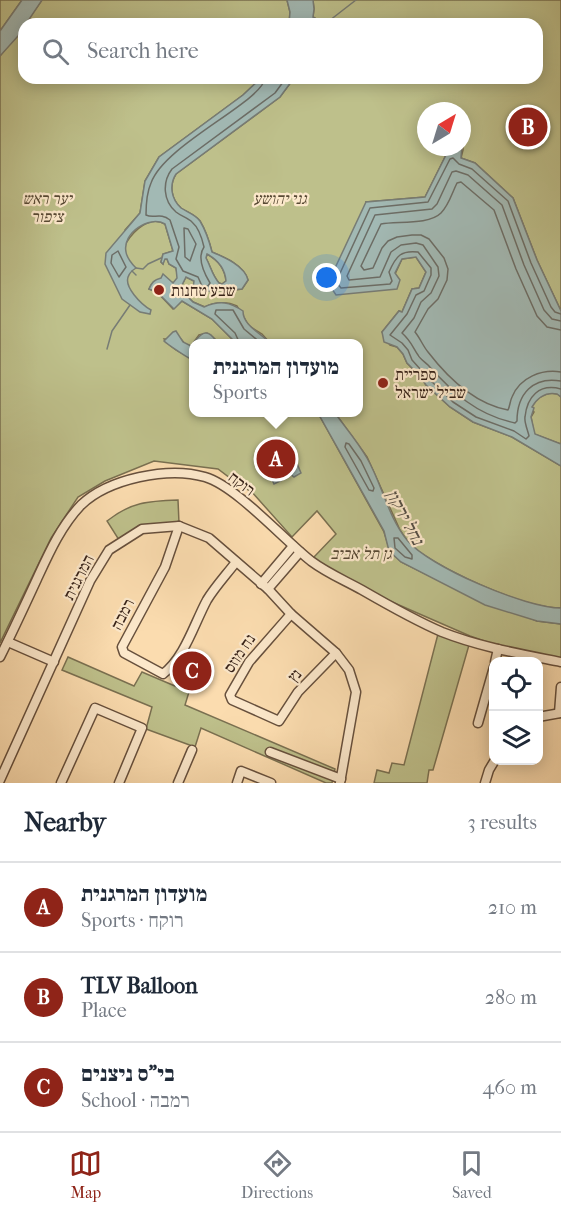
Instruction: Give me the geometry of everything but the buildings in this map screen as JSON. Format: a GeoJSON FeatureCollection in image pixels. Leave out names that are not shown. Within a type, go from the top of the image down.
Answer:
{"type":"FeatureCollection","features":[{"type":"Feature","properties":{"kind":"street","name":"רוקח"},"geometry":{"type":"LineString","coordinates":[[0,657],[46,559],[69,519],[94,494],[118,484],[166,472],[207,477],[234,493],[296,549],[332,576],[407,616],[454,636],[498,649],[561,662]]}},
{"type":"Feature","properties":{"kind":"street","name":"רמבה"},"geometry":{"type":"LineString","coordinates":[[179,526],[165,567],[122,646],[124,653],[141,664],[163,674],[167,671],[181,651],[209,598],[236,562]]}},
{"type":"Feature","properties":{"kind":"street","name":"המרגנית"},"geometry":{"type":"LineString","coordinates":[[0,780],[90,581],[109,550],[142,529],[179,526],[209,538],[265,586],[291,614],[336,653],[349,670],[356,692],[341,781]]}},
{"type":"Feature","properties":{"kind":"street"},"geometry":{"type":"LineString","coordinates":[[265,586],[296,549]]}},
{"type":"Feature","properties":{"kind":"street","name":"נח מוזס"},"geometry":{"type":"LineString","coordinates":[[279,721],[231,700],[230,695],[249,662],[291,614]]}},
{"type":"Feature","properties":{"kind":"street"},"geometry":{"type":"LineString","coordinates":[[8,642],[54,662]]}},
{"type":"Feature","properties":{"kind":"street"},"geometry":{"type":"LineString","coordinates":[[496,657],[498,649]]}},
{"type":"Feature","properties":{"kind":"street","name":"נץ"},"geometry":{"type":"LineString","coordinates":[[279,721],[298,692],[336,653]]}},
{"type":"Feature","properties":{"kind":"street"},"geometry":{"type":"LineString","coordinates":[[478,723],[489,684]]}},
{"type":"Feature","properties":{"kind":"street"},"geometry":{"type":"LineString","coordinates":[[543,716],[560,713],[561,687]]}},
{"type":"Feature","properties":{"kind":"street"},"geometry":{"type":"LineString","coordinates":[[61,783],[95,708],[142,728],[119,783]]}},
{"type":"Feature","properties":{"kind":"street"},"geometry":{"type":"LineString","coordinates":[[178,783],[192,750]]}},
{"type":"Feature","properties":{"kind":"street"},"geometry":{"type":"LineString","coordinates":[[270,752],[341,781]]}},
{"type":"Feature","properties":{"kind":"street"},"geometry":{"type":"LineString","coordinates":[[485,783],[492,765]]}},
{"type":"Feature","properties":{"kind":"street"},"geometry":{"type":"LineString","coordinates":[[237,783],[241,771],[271,783]]}},
{"type":"Feature","properties":{"kind":"green space"},"geometry":{"type":"Polygon","coordinates":[[[0,0],[22,0],[0,31],[0,0]]]}},
{"type":"Feature","properties":{"kind":"green space"},"geometry":{"type":"Polygon","coordinates":[[[42,0],[287,0],[290,12],[290,18],[29,18],[42,0]]]}},
{"type":"Feature","properties":{"kind":"green space","name":"גני יהושע"},"geometry":{"type":"Polygon","coordinates":[[[313,0],[561,0],[561,311],[537,260],[513,198],[475,163],[461,158],[462,156],[471,156],[471,102],[417,102],[417,156],[446,156],[425,197],[366,202],[395,274],[402,259],[416,257],[426,272],[419,288],[412,289],[402,312],[399,311],[382,332],[390,345],[397,347],[426,385],[450,407],[473,422],[512,437],[561,466],[561,608],[527,602],[487,588],[432,560],[415,549],[406,539],[367,457],[338,417],[363,417],[363,339],[266,339],[249,326],[237,306],[221,303],[205,307],[193,302],[180,289],[186,277],[194,281],[195,287],[229,291],[242,289],[248,280],[238,266],[212,252],[200,221],[178,204],[173,196],[172,187],[176,174],[280,97],[290,84],[543,84],[543,18],[313,17],[313,0]]]}},
{"type":"Feature","properties":{"kind":"green space"},"geometry":{"type":"Polygon","coordinates":[[[18,34],[18,84],[255,84],[159,157],[145,181],[140,213],[125,230],[126,243],[143,225],[154,221],[165,224],[173,251],[163,254],[161,262],[163,264],[164,259],[167,259],[169,264],[176,268],[178,278],[174,283],[156,280],[149,289],[157,292],[173,309],[182,301],[212,319],[232,339],[215,339],[207,333],[199,335],[196,339],[189,339],[189,345],[181,339],[164,339],[172,347],[189,356],[189,417],[320,417],[384,532],[390,551],[401,562],[438,580],[537,621],[561,624],[561,659],[499,646],[470,636],[360,588],[313,558],[336,534],[317,511],[292,537],[251,491],[218,469],[154,461],[105,481],[78,497],[51,538],[0,643],[0,56],[18,34]]]}},
{"type":"Feature","properties":{"kind":"green space"},"geometry":{"type":"Polygon","coordinates":[[[207,254],[222,268],[226,281],[222,284],[213,274],[206,258],[207,254]]]}},
{"type":"Feature","properties":{"kind":"green space"},"geometry":{"type":"Polygon","coordinates":[[[550,393],[561,397],[561,444],[534,434],[531,417],[534,412],[531,407],[539,398],[550,393]]]}},
{"type":"Feature","properties":{"kind":"green space"},"geometry":{"type":"Polygon","coordinates":[[[178,500],[179,523],[140,525],[119,540],[107,521],[132,506],[178,500]]]}},
{"type":"Feature","properties":{"kind":"green space"},"geometry":{"type":"Polygon","coordinates":[[[438,634],[469,645],[433,770],[429,770],[427,783],[374,783],[377,770],[389,773],[392,763],[404,765],[438,634]]]}},
{"type":"Feature","properties":{"kind":"green space"},"geometry":{"type":"Polygon","coordinates":[[[68,657],[134,686],[142,672],[189,692],[185,705],[335,769],[332,783],[326,783],[201,728],[195,747],[146,729],[152,707],[62,670],[68,657]]]}},
{"type":"Feature","properties":{"kind":"water"},"geometry":{"type":"Polygon","coordinates":[[[22,0],[42,0],[30,18],[18,18],[18,36],[0,56],[0,31],[22,0]]]}},
{"type":"Feature","properties":{"kind":"water"},"geometry":{"type":"Polygon","coordinates":[[[287,0],[313,0],[315,18],[290,18],[287,0]]]}},
{"type":"Feature","properties":{"kind":"water"},"geometry":{"type":"Polygon","coordinates":[[[255,84],[290,84],[280,97],[176,174],[172,187],[173,196],[181,208],[200,221],[212,252],[238,266],[248,280],[242,289],[199,292],[193,288],[194,281],[186,277],[180,289],[193,302],[204,307],[220,303],[238,308],[243,311],[249,325],[265,339],[232,339],[212,319],[182,301],[174,309],[157,292],[149,289],[163,274],[173,283],[177,278],[176,268],[169,264],[167,259],[163,264],[161,262],[163,254],[173,251],[165,224],[159,222],[145,224],[132,232],[126,245],[127,256],[136,268],[129,274],[128,284],[138,300],[151,310],[150,314],[140,312],[122,299],[105,264],[106,253],[140,213],[145,181],[159,157],[255,84]],[[207,254],[206,258],[215,277],[222,284],[226,281],[218,262],[207,254]]]}},
{"type":"Feature","properties":{"kind":"water"},"geometry":{"type":"Polygon","coordinates":[[[446,156],[461,156],[461,158],[475,163],[513,198],[537,260],[561,311],[561,397],[553,394],[537,400],[532,407],[534,408],[531,417],[535,434],[561,444],[561,466],[512,437],[473,422],[450,407],[426,385],[397,347],[384,342],[382,332],[399,311],[402,312],[412,289],[419,288],[426,272],[416,257],[402,259],[395,273],[400,280],[397,289],[336,295],[328,283],[366,202],[425,197],[446,156]]]}},
{"type":"Feature","properties":{"kind":"water"},"geometry":{"type":"Polygon","coordinates":[[[176,331],[183,342],[189,345],[189,358],[164,341],[176,331]]]}},
{"type":"Feature","properties":{"kind":"water"},"geometry":{"type":"Polygon","coordinates":[[[206,333],[214,339],[197,339],[206,333]]]}},
{"type":"Feature","properties":{"kind":"water"},"geometry":{"type":"Polygon","coordinates":[[[320,417],[338,417],[356,440],[372,468],[400,531],[418,551],[456,573],[503,594],[545,606],[561,608],[561,624],[537,621],[485,605],[401,562],[389,551],[384,531],[320,417]]]}},
{"type":"Feature","properties":{"kind":"water"},"geometry":{"type":"Polygon","coordinates":[[[293,454],[301,473],[294,477],[284,469],[280,471],[282,480],[274,484],[268,471],[276,460],[293,454]]]}},
{"type":"Feature","properties":{"kind":"waterway"},"geometry":{"type":"LineString","coordinates":[[333,18],[356,0]]}},
{"type":"Feature","properties":{"kind":"waterway"},"geometry":{"type":"LineString","coordinates":[[136,268],[143,269],[161,258]]}},
{"type":"Feature","properties":{"kind":"waterway"},"geometry":{"type":"LineString","coordinates":[[132,271],[136,275]]}},
{"type":"Feature","properties":{"kind":"waterway"},"geometry":{"type":"LineString","coordinates":[[107,349],[112,331],[130,305]]}},
{"type":"Feature","properties":{"kind":"place","name":"TLV Balloon"},"geometry":{"type":"Point","coordinates":[528,127]}},
{"type":"Feature","properties":{"kind":"place","name":"שבע טחנות"},"geometry":{"type":"Point","coordinates":[159,290]}},
{"type":"Feature","properties":{"kind":"place","name":"ספריית שביל ישראל"},"geometry":{"type":"Point","coordinates":[383,383]}},
{"type":"Feature","properties":{"kind":"place","name":"מועדון המרגנית"},"geometry":{"type":"Point","coordinates":[276,459]}},
{"type":"Feature","properties":{"kind":"place","name":"בי\"ס ניצנים"},"geometry":{"type":"Point","coordinates":[192,671]}},
{"type":"Feature","properties":{"kind":"park label","name":"יער ראש ציפור"},"geometry":{"type":"Point","coordinates":[47,207]}},
{"type":"Feature","properties":{"kind":"park label","name":"גן תל אביב"},"geometry":{"type":"Point","coordinates":[361,553]}},
{"type":"Feature","properties":{"kind":"water label","name":"נחל ירקון"},"geometry":{"type":"Point","coordinates":[405,517]}}]}
